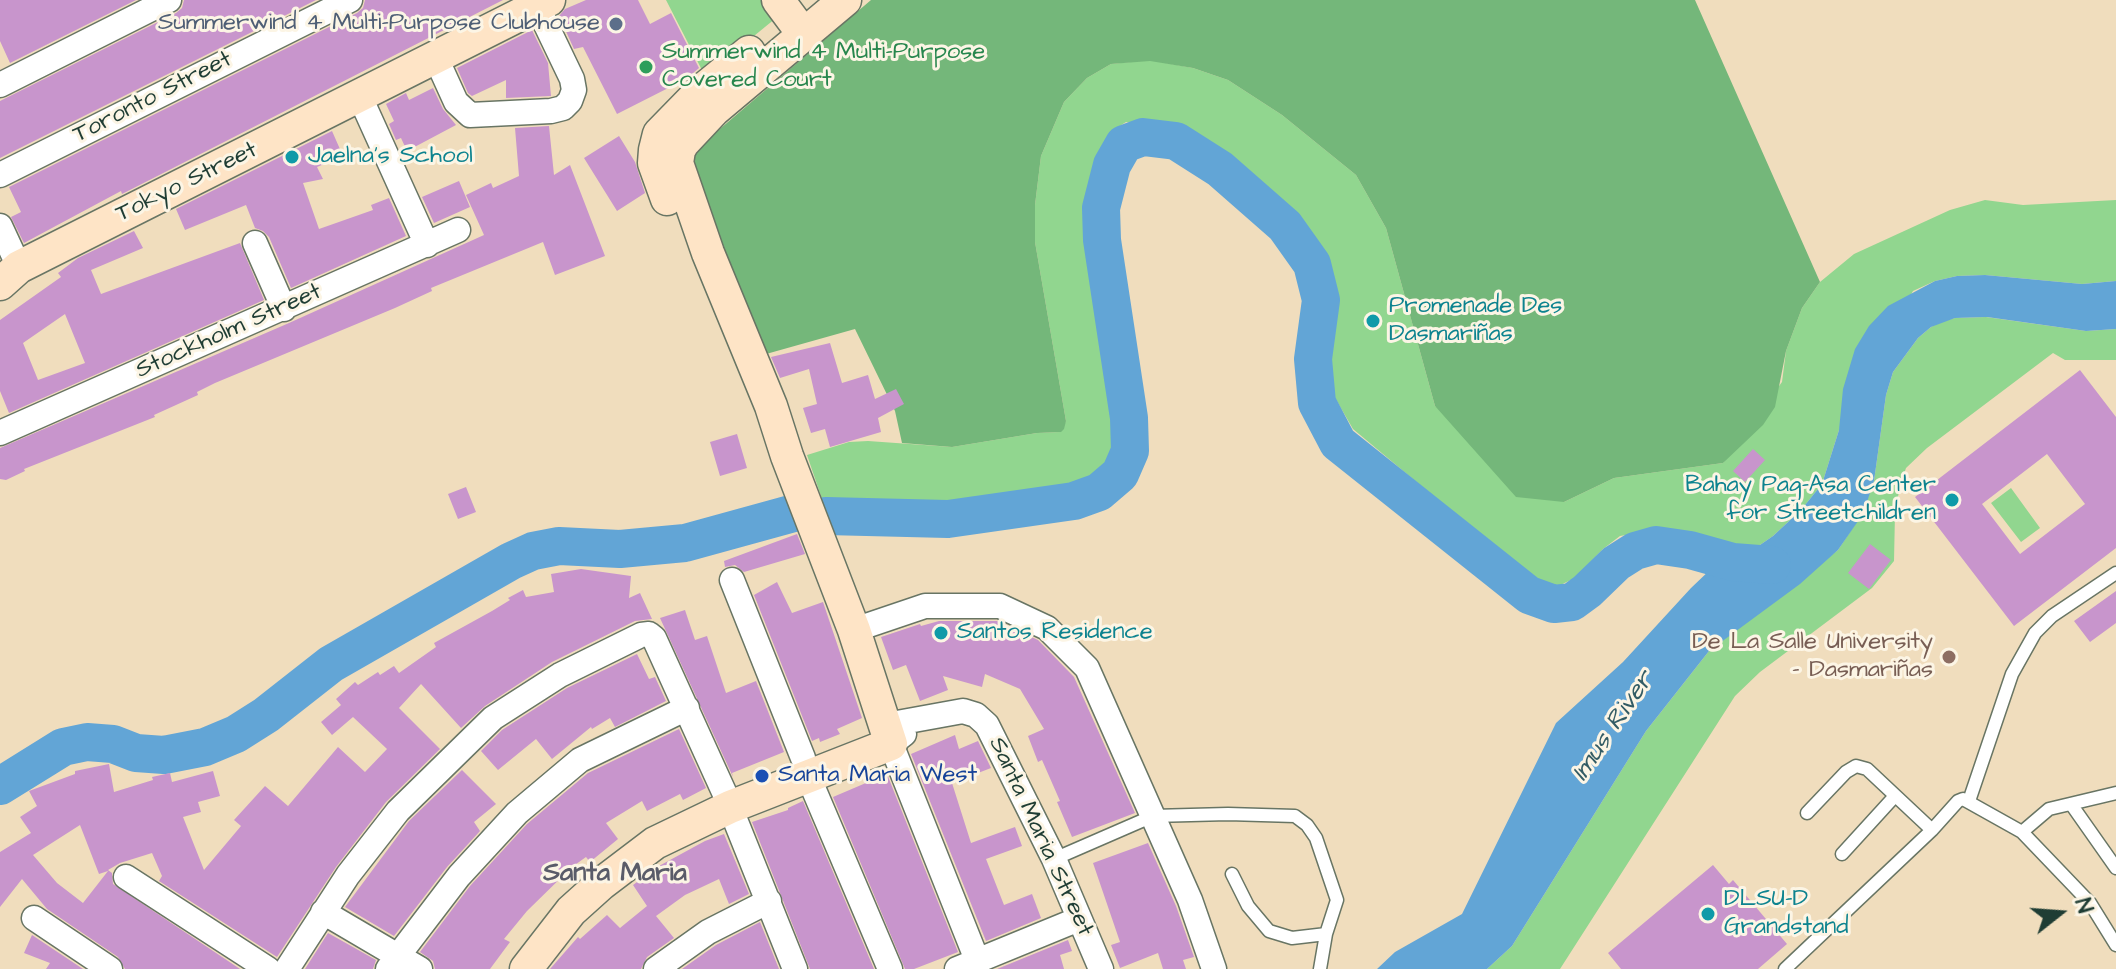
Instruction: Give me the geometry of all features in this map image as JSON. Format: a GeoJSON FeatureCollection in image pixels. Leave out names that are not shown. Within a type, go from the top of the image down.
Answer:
{"type":"FeatureCollection","features":[{"type":"Feature","properties":{"kind":"street"},"geometry":{"type":"LineString","coordinates":[[0,85],[169,0]]}},
{"type":"Feature","properties":{"kind":"street","name":"Toronto Street"},"geometry":{"type":"LineString","coordinates":[[0,175],[350,0]]}},
{"type":"Feature","properties":{"kind":"street"},"geometry":{"type":"LineString","coordinates":[[436,58],[456,102],[470,115],[563,108],[574,90],[572,79],[543,3]]}},
{"type":"Feature","properties":{"kind":"street","name":"Tokyo Street"},"geometry":{"type":"LineString","coordinates":[[9,275],[543,3]]}},
{"type":"Feature","properties":{"kind":"street"},"geometry":{"type":"LineString","coordinates":[[810,9],[701,91],[659,134],[654,163],[739,378],[755,411],[790,462],[854,630],[967,965],[1079,919]]}},
{"type":"Feature","properties":{"kind":"street"},"geometry":{"type":"LineString","coordinates":[[360,97],[427,245]]}},
{"type":"Feature","properties":{"kind":"street"},"geometry":{"type":"LineString","coordinates":[[0,226],[9,275]]}},
{"type":"Feature","properties":{"kind":"street","name":"Stockholm Street"},"geometry":{"type":"LineString","coordinates":[[0,433],[458,230]]}},
{"type":"Feature","properties":{"kind":"street"},"geometry":{"type":"LineString","coordinates":[[255,243],[284,309]]}},
{"type":"Feature","properties":{"kind":"street"},"geometry":{"type":"LineString","coordinates":[[732,580],[890,969]]}},
{"type":"Feature","properties":{"kind":"street"},"geometry":{"type":"LineString","coordinates":[[854,630],[925,606],[1000,606],[1047,628],[1087,668],[1190,900],[1214,969]]}},
{"type":"Feature","properties":{"kind":"street"},"geometry":{"type":"LineString","coordinates":[[287,969],[348,875],[409,801],[493,718],[560,675],[641,635],[649,634],[654,638],[687,708],[795,969]]}},
{"type":"Feature","properties":{"kind":"street"},"geometry":{"type":"LineString","coordinates":[[392,962],[459,876],[517,813],[580,760],[687,708]]}},
{"type":"Feature","properties":{"kind":"street","name":"Santa Maria Street"},"geometry":{"type":"LineString","coordinates":[[888,734],[923,719],[963,711],[976,715],[987,725],[1054,859],[1101,969]]}},
{"type":"Feature","properties":{"kind":"street"},"geometry":{"type":"LineString","coordinates":[[503,969],[532,927],[591,870],[646,831],[888,734]]}},
{"type":"Feature","properties":{"kind":"street"},"geometry":{"type":"LineString","coordinates":[[526,969],[571,911],[630,861],[727,800]]}},
{"type":"Feature","properties":{"kind":"street"},"geometry":{"type":"LineString","coordinates":[[126,877],[268,969]]}},
{"type":"Feature","properties":{"kind":"street"},"geometry":{"type":"LineString","coordinates":[[656,969],[708,932],[769,901]]}},
{"type":"Feature","properties":{"kind":"street"},"geometry":{"type":"LineString","coordinates":[[323,912],[392,962],[420,969]]}},
{"type":"Feature","properties":{"kind":"street"},"geometry":{"type":"LineString","coordinates":[[34,918],[110,969]]}},
{"type":"Feature","properties":{"kind":"lane"},"geometry":{"type":"LineString","coordinates":[[1969,801],[2012,674],[2035,633],[2052,616],[2116,573]]}},
{"type":"Feature","properties":{"kind":"lane"},"geometry":{"type":"LineString","coordinates":[[1807,813],[1846,772],[1856,766],[1867,769],[1932,830]]}},
{"type":"Feature","properties":{"kind":"lane"},"geometry":{"type":"LineString","coordinates":[[2022,832],[2049,809],[2116,793]]}},
{"type":"Feature","properties":{"kind":"lane"},"geometry":{"type":"LineString","coordinates":[[1842,854],[1894,797]]}},
{"type":"Feature","properties":{"kind":"lane"},"geometry":{"type":"LineString","coordinates":[[1785,969],[1932,830],[1958,801],[1969,801],[2022,832],[2090,903],[2116,945]]}},
{"type":"Feature","properties":{"kind":"lane"},"geometry":{"type":"LineString","coordinates":[[2071,804],[2116,868]]}},
{"type":"Feature","properties":{"kind":"lane"},"geometry":{"type":"LineString","coordinates":[[1054,859],[1153,816],[1295,816],[1307,825],[1316,838],[1337,900],[1326,934],[1320,969]]}},
{"type":"Feature","properties":{"kind":"lane"},"geometry":{"type":"LineString","coordinates":[[1232,874],[1248,906],[1269,931],[1292,938],[1326,934]]}},
{"type":"Feature","properties":{"kind":"green space"},"geometry":{"type":"Polygon","coordinates":[[[666,0],[763,0],[776,18],[705,76],[666,0]]]}},
{"type":"Feature","properties":{"kind":"green space"},"geometry":{"type":"Polygon","coordinates":[[[871,0],[1695,0],[1820,282],[1802,308],[1786,351],[1775,407],[1763,425],[1723,463],[1614,478],[1564,502],[1516,497],[1435,406],[1386,228],[1356,175],[1282,115],[1228,80],[1193,68],[1150,61],[1111,64],[1087,78],[1064,102],[1041,156],[1035,205],[1035,242],[1066,421],[1064,429],[1061,432],[952,447],[902,443],[895,411],[855,329],[759,356],[690,160],[694,151],[871,0]]]}},
{"type":"Feature","properties":{"kind":"green space","name":"Promenade Des Dasmariñas"},"geometry":{"type":"Polygon","coordinates":[[[1150,60],[1193,68],[1228,80],[1282,115],[1356,175],[1386,228],[1435,406],[1564,502],[1614,478],[1723,463],[1782,382],[1786,351],[1802,308],[1820,282],[1854,254],[1950,210],[1985,200],[2023,205],[2116,200],[2116,281],[2082,284],[1985,275],[1957,276],[1913,291],[1839,430],[1822,484],[1801,510],[1773,536],[1757,547],[1734,547],[1649,531],[1620,536],[1575,578],[1554,588],[1534,580],[1353,429],[1334,396],[1327,361],[1336,295],[1331,276],[1319,249],[1293,217],[1234,161],[1204,139],[1179,128],[1126,122],[1115,129],[1098,158],[1087,206],[1087,240],[1103,360],[1115,420],[1116,447],[1110,464],[1093,480],[1069,487],[945,506],[822,499],[807,455],[849,442],[952,447],[1060,432],[1066,421],[1035,242],[1035,205],[1041,156],[1064,102],[1087,78],[1111,64],[1150,60]]]}},
{"type":"Feature","properties":{"kind":"green space"},"geometry":{"type":"Polygon","coordinates":[[[1986,317],[2086,331],[2116,329],[2116,360],[2065,360],[2053,353],[1927,448],[1906,468],[1895,513],[1894,561],[1872,588],[1760,672],[1735,696],[1560,969],[1487,969],[1512,946],[1646,731],[1709,651],[1838,550],[1862,514],[1874,481],[1886,395],[1893,372],[1918,338],[1942,321],[1986,317]]]}},
{"type":"Feature","properties":{"kind":"green space"},"geometry":{"type":"Polygon","coordinates":[[[2011,488],[2040,528],[2021,542],[1991,503],[2011,488]]]}},
{"type":"Feature","properties":{"kind":"water","name":"Imus River"},"geometry":{"type":"Polygon","coordinates":[[[1985,275],[2082,284],[2116,281],[2116,329],[2086,331],[1987,317],[1955,318],[1931,327],[1918,338],[1893,372],[1886,395],[1874,481],[1863,514],[1838,550],[1800,584],[1709,651],[1646,731],[1512,946],[1487,969],[1377,969],[1395,952],[1462,914],[1556,723],[1623,662],[1691,588],[1734,547],[1757,547],[1773,536],[1801,510],[1822,484],[1839,430],[1843,389],[1855,349],[1869,326],[1888,306],[1935,281],[1985,275]]]}},
{"type":"Feature","properties":{"kind":"building"},"geometry":{"type":"Polygon","coordinates":[[[0,0],[136,0],[10,63],[0,41],[0,0]]]}},
{"type":"Feature","properties":{"kind":"building"},"geometry":{"type":"Polygon","coordinates":[[[184,0],[316,0],[0,158],[0,101],[176,13],[182,8],[184,0]]]}},
{"type":"Feature","properties":{"kind":"building"},"geometry":{"type":"Polygon","coordinates":[[[365,0],[503,0],[122,194],[121,191],[24,243],[11,217],[21,212],[9,187],[357,13],[363,8],[365,0]]]}},
{"type":"Feature","properties":{"kind":"building","name":"Summerwind 4 Multi-Purpose Covered Court"},"geometry":{"type":"Polygon","coordinates":[[[586,0],[638,0],[650,24],[671,13],[699,68],[686,79],[617,114],[583,47],[574,49],[559,16],[565,9],[586,0]]]}},
{"type":"Feature","properties":{"kind":"building"},"geometry":{"type":"Polygon","coordinates":[[[532,30],[548,63],[551,96],[506,98],[506,80],[472,96],[468,93],[457,68],[532,30]]]}},
{"type":"Feature","properties":{"kind":"building"},"geometry":{"type":"Polygon","coordinates":[[[433,88],[443,109],[456,125],[407,151],[401,138],[396,140],[389,124],[394,121],[386,104],[406,93],[409,100],[433,88]]]}},
{"type":"Feature","properties":{"kind":"building"},"geometry":{"type":"Polygon","coordinates":[[[549,126],[554,175],[570,165],[605,256],[555,275],[543,242],[215,383],[155,417],[24,469],[6,480],[0,479],[0,448],[484,235],[466,195],[491,183],[493,188],[519,176],[515,128],[549,126]]]}},
{"type":"Feature","properties":{"kind":"building"},"geometry":{"type":"Polygon","coordinates":[[[332,131],[343,156],[317,167],[323,179],[303,183],[319,229],[373,210],[371,205],[389,198],[406,236],[291,288],[269,237],[255,228],[246,205],[185,230],[176,209],[332,131]]]}},
{"type":"Feature","properties":{"kind":"building"},"geometry":{"type":"Polygon","coordinates":[[[619,136],[635,162],[645,193],[617,211],[584,158],[619,136]]]}},
{"type":"Feature","properties":{"kind":"building"},"geometry":{"type":"Polygon","coordinates":[[[459,181],[470,207],[434,223],[422,197],[459,181]]]}},
{"type":"Feature","properties":{"kind":"building"},"geometry":{"type":"Polygon","coordinates":[[[134,231],[143,248],[91,270],[101,294],[240,243],[264,300],[9,413],[0,391],[0,320],[61,277],[58,273],[78,258],[134,231]],[[65,314],[23,343],[38,380],[85,363],[65,314]]]}},
{"type":"Feature","properties":{"kind":"building"},"geometry":{"type":"Polygon","coordinates":[[[830,343],[842,383],[868,375],[875,399],[896,389],[904,404],[878,418],[881,432],[830,447],[825,429],[811,433],[803,408],[817,404],[809,369],[780,378],[771,357],[830,343]]]}},
{"type":"Feature","properties":{"kind":"building","name":"Bahay Pag-Asa Center for Streetchildren"},"geometry":{"type":"Polygon","coordinates":[[[2080,370],[2116,417],[2116,548],[2014,626],[1915,497],[2080,370]],[[2047,454],[1982,504],[2020,554],[2085,504],[2047,454]]]}},
{"type":"Feature","properties":{"kind":"building"},"geometry":{"type":"Polygon","coordinates":[[[737,434],[747,468],[720,476],[710,442],[737,434]]]}},
{"type":"Feature","properties":{"kind":"building"},"geometry":{"type":"Polygon","coordinates":[[[1753,449],[1765,460],[1745,482],[1733,471],[1753,449]]]}},
{"type":"Feature","properties":{"kind":"building"},"geometry":{"type":"Polygon","coordinates":[[[466,487],[476,512],[458,519],[448,494],[466,487]]]}},
{"type":"Feature","properties":{"kind":"building"},"geometry":{"type":"Polygon","coordinates":[[[797,534],[805,554],[744,572],[735,565],[725,567],[724,561],[797,534]]]}},
{"type":"Feature","properties":{"kind":"building"},"geometry":{"type":"Polygon","coordinates":[[[1870,544],[1891,560],[1869,589],[1848,573],[1870,544]]]}},
{"type":"Feature","properties":{"kind":"building"},"geometry":{"type":"Polygon","coordinates":[[[581,569],[631,576],[629,598],[640,593],[652,619],[635,621],[552,662],[485,706],[461,728],[421,684],[399,708],[440,749],[386,802],[336,867],[277,957],[159,881],[162,876],[152,853],[108,870],[112,873],[113,884],[240,969],[125,969],[118,957],[47,909],[22,879],[0,907],[0,852],[31,833],[20,817],[37,806],[29,791],[75,774],[75,771],[109,764],[114,792],[170,773],[172,782],[213,771],[220,796],[198,802],[201,812],[183,817],[204,870],[241,826],[234,820],[265,786],[288,806],[338,747],[365,772],[387,749],[353,717],[332,735],[321,722],[341,705],[336,699],[355,682],[358,685],[394,666],[399,673],[436,647],[434,643],[523,590],[526,597],[554,592],[551,574],[581,569]],[[80,825],[33,855],[57,883],[83,903],[108,871],[99,874],[80,825]]]}},
{"type":"Feature","properties":{"kind":"building"},"geometry":{"type":"Polygon","coordinates":[[[777,582],[792,613],[823,602],[862,718],[837,729],[840,734],[820,742],[819,738],[812,741],[754,595],[777,582]]]}},
{"type":"Feature","properties":{"kind":"building"},"geometry":{"type":"Polygon","coordinates":[[[2116,591],[2116,623],[2090,642],[2074,621],[2116,591]]]}},
{"type":"Feature","properties":{"kind":"building"},"geometry":{"type":"Polygon","coordinates":[[[685,610],[695,640],[707,636],[726,693],[756,681],[784,752],[732,773],[733,777],[660,618],[685,610]]]}},
{"type":"Feature","properties":{"kind":"building"},"geometry":{"type":"Polygon","coordinates":[[[939,621],[997,621],[1038,640],[1074,677],[1135,813],[1072,837],[1057,802],[1060,801],[1042,760],[1038,762],[1028,736],[1044,729],[1020,689],[985,674],[982,687],[943,676],[948,690],[920,701],[906,665],[893,670],[881,637],[939,621]]]}},
{"type":"Feature","properties":{"kind":"building"},"geometry":{"type":"Polygon","coordinates":[[[637,654],[649,679],[655,677],[666,701],[615,727],[610,718],[591,727],[552,759],[536,739],[498,770],[481,751],[502,730],[567,688],[637,654]]]}},
{"type":"Feature","properties":{"kind":"building"},"geometry":{"type":"Polygon","coordinates":[[[679,729],[706,788],[683,800],[680,794],[647,811],[642,801],[606,823],[618,839],[590,862],[586,857],[572,867],[527,911],[504,939],[510,942],[490,969],[435,969],[433,961],[420,952],[470,886],[527,824],[588,773],[679,729]]]}},
{"type":"Feature","properties":{"kind":"building"},"geometry":{"type":"Polygon","coordinates":[[[955,735],[959,749],[978,741],[991,768],[952,783],[971,843],[1015,827],[1022,846],[986,859],[1004,905],[1032,894],[1041,918],[986,941],[911,754],[955,735]]]}},
{"type":"Feature","properties":{"kind":"building"},"geometry":{"type":"Polygon","coordinates":[[[462,770],[496,804],[474,822],[480,831],[447,867],[394,936],[345,907],[409,821],[462,770]]]}},
{"type":"Feature","properties":{"kind":"building"},"geometry":{"type":"Polygon","coordinates":[[[887,774],[958,952],[914,969],[905,969],[833,797],[887,774]]]}},
{"type":"Feature","properties":{"kind":"building"},"geometry":{"type":"Polygon","coordinates":[[[803,801],[874,969],[810,969],[752,822],[788,810],[803,801]]]}},
{"type":"Feature","properties":{"kind":"building"},"geometry":{"type":"Polygon","coordinates":[[[724,834],[749,894],[729,904],[719,879],[685,895],[656,916],[674,938],[647,957],[641,969],[550,969],[578,937],[580,939],[607,915],[620,928],[647,906],[633,885],[659,866],[724,834]]]}},
{"type":"Feature","properties":{"kind":"building"},"geometry":{"type":"Polygon","coordinates":[[[1148,843],[1194,957],[1183,960],[1186,969],[1163,969],[1158,953],[1120,968],[1111,945],[1120,942],[1093,863],[1148,843]]]}},
{"type":"Feature","properties":{"kind":"building","name":"DLSU-D Grandstand"},"geometry":{"type":"Polygon","coordinates":[[[1713,865],[1729,884],[1733,880],[1787,944],[1758,969],[1621,969],[1608,953],[1713,865]]]}},
{"type":"Feature","properties":{"kind":"building"},"geometry":{"type":"Polygon","coordinates":[[[760,922],[779,969],[682,969],[716,945],[760,922]]]}},
{"type":"Feature","properties":{"kind":"building"},"geometry":{"type":"Polygon","coordinates":[[[328,933],[376,960],[373,969],[305,969],[328,933]]]}},
{"type":"Feature","properties":{"kind":"building"},"geometry":{"type":"Polygon","coordinates":[[[32,935],[83,969],[46,969],[50,963],[24,953],[32,935]]]}},
{"type":"Feature","properties":{"kind":"building"},"geometry":{"type":"Polygon","coordinates":[[[1068,940],[1072,951],[1060,955],[1064,969],[997,969],[1068,940]]]}},
{"type":"Feature","properties":{"kind":"waterway"},"geometry":{"type":"LineString","coordinates":[[826,516],[948,519],[1074,501],[1099,492],[1120,474],[1130,451],[1129,418],[1102,240],[1101,208],[1112,165],[1124,144],[1143,137],[1176,141],[1220,169],[1285,226],[1312,264],[1321,300],[1313,359],[1317,403],[1338,443],[1529,595],[1554,604],[1572,602],[1616,563],[1635,551],[1656,545],[1690,550],[1733,562],[1772,565]]}},
{"type":"Feature","properties":{"kind":"waterway"},"geometry":{"type":"LineString","coordinates":[[0,786],[63,747],[87,742],[113,744],[136,753],[164,755],[205,747],[236,734],[266,715],[331,664],[533,551],[559,546],[620,549],[685,543],[794,513]]}},
{"type":"Feature","properties":{"kind":"place","name":"Summerwind 4 Multi-Purpose Clubhouse"},"geometry":{"type":"Point","coordinates":[616,24]}},
{"type":"Feature","properties":{"kind":"place","name":"Summerwind 4 Multi-Purpose Covered Court"},"geometry":{"type":"Point","coordinates":[646,67]}},
{"type":"Feature","properties":{"kind":"place","name":"Jaelna's School"},"geometry":{"type":"Point","coordinates":[292,157]}},
{"type":"Feature","properties":{"kind":"place","name":"Promenade Des Dasmariñas"},"geometry":{"type":"Point","coordinates":[1373,321]}},
{"type":"Feature","properties":{"kind":"place","name":"Bahay Pag-Asa Center for Streetchildren"},"geometry":{"type":"Point","coordinates":[1952,500]}},
{"type":"Feature","properties":{"kind":"place","name":"Santos Residence"},"geometry":{"type":"Point","coordinates":[941,633]}},
{"type":"Feature","properties":{"kind":"place","name":"De La Salle University - Dasmariñas"},"geometry":{"type":"Point","coordinates":[1949,657]}},
{"type":"Feature","properties":{"kind":"place","name":"Santa Maria West"},"geometry":{"type":"Point","coordinates":[762,776]}},
{"type":"Feature","properties":{"kind":"place","name":"DLSU-D Grandstand"},"geometry":{"type":"Point","coordinates":[1708,914]}},
{"type":"Feature","properties":{"kind":"district","name":"Santa Maria"},"geometry":{"type":"Point","coordinates":[615,875]}}]}
